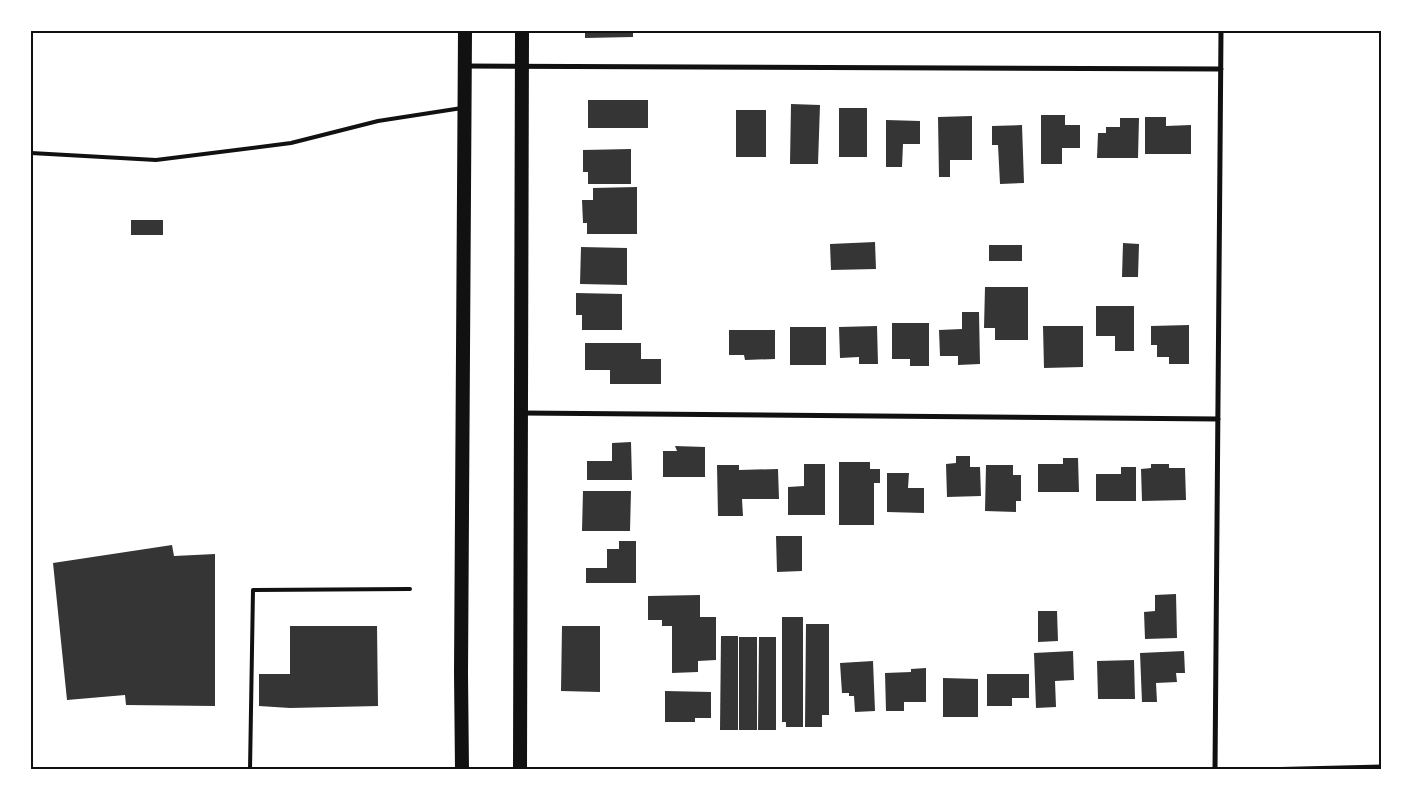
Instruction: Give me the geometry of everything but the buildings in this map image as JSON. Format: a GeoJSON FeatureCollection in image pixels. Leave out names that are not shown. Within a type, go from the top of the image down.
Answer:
{"type":"FeatureCollection","features":[{"type":"Feature","properties":{"kind":"highway"},"geometry":{"type":"LineString","coordinates":[[462,770],[460,673],[465,31]]}},
{"type":"Feature","properties":{"kind":"highway"},"geometry":{"type":"LineString","coordinates":[[520,770],[522,31]]}},
{"type":"Feature","properties":{"kind":"street"},"geometry":{"type":"LineString","coordinates":[[1215,770],[1221,31]]}},
{"type":"Feature","properties":{"kind":"street"},"geometry":{"type":"LineString","coordinates":[[465,66],[1221,70]]}},
{"type":"Feature","properties":{"kind":"street"},"geometry":{"type":"LineString","coordinates":[[521,413],[1218,419]]}},
{"type":"Feature","properties":{"kind":"street"},"geometry":{"type":"LineString","coordinates":[[1258,770],[1382,767]]}},
{"type":"Feature","properties":{"kind":"lane"},"geometry":{"type":"LineString","coordinates":[[31,153],[156,160],[291,143],[378,122],[464,108]]}},
{"type":"Feature","properties":{"kind":"lane"},"geometry":{"type":"LineString","coordinates":[[250,770],[253,590],[410,589]]}},
{"type":"Feature","properties":{"kind":"path"},"geometry":{"type":"LineString","coordinates":[[31,654],[31,674]]}}]}
